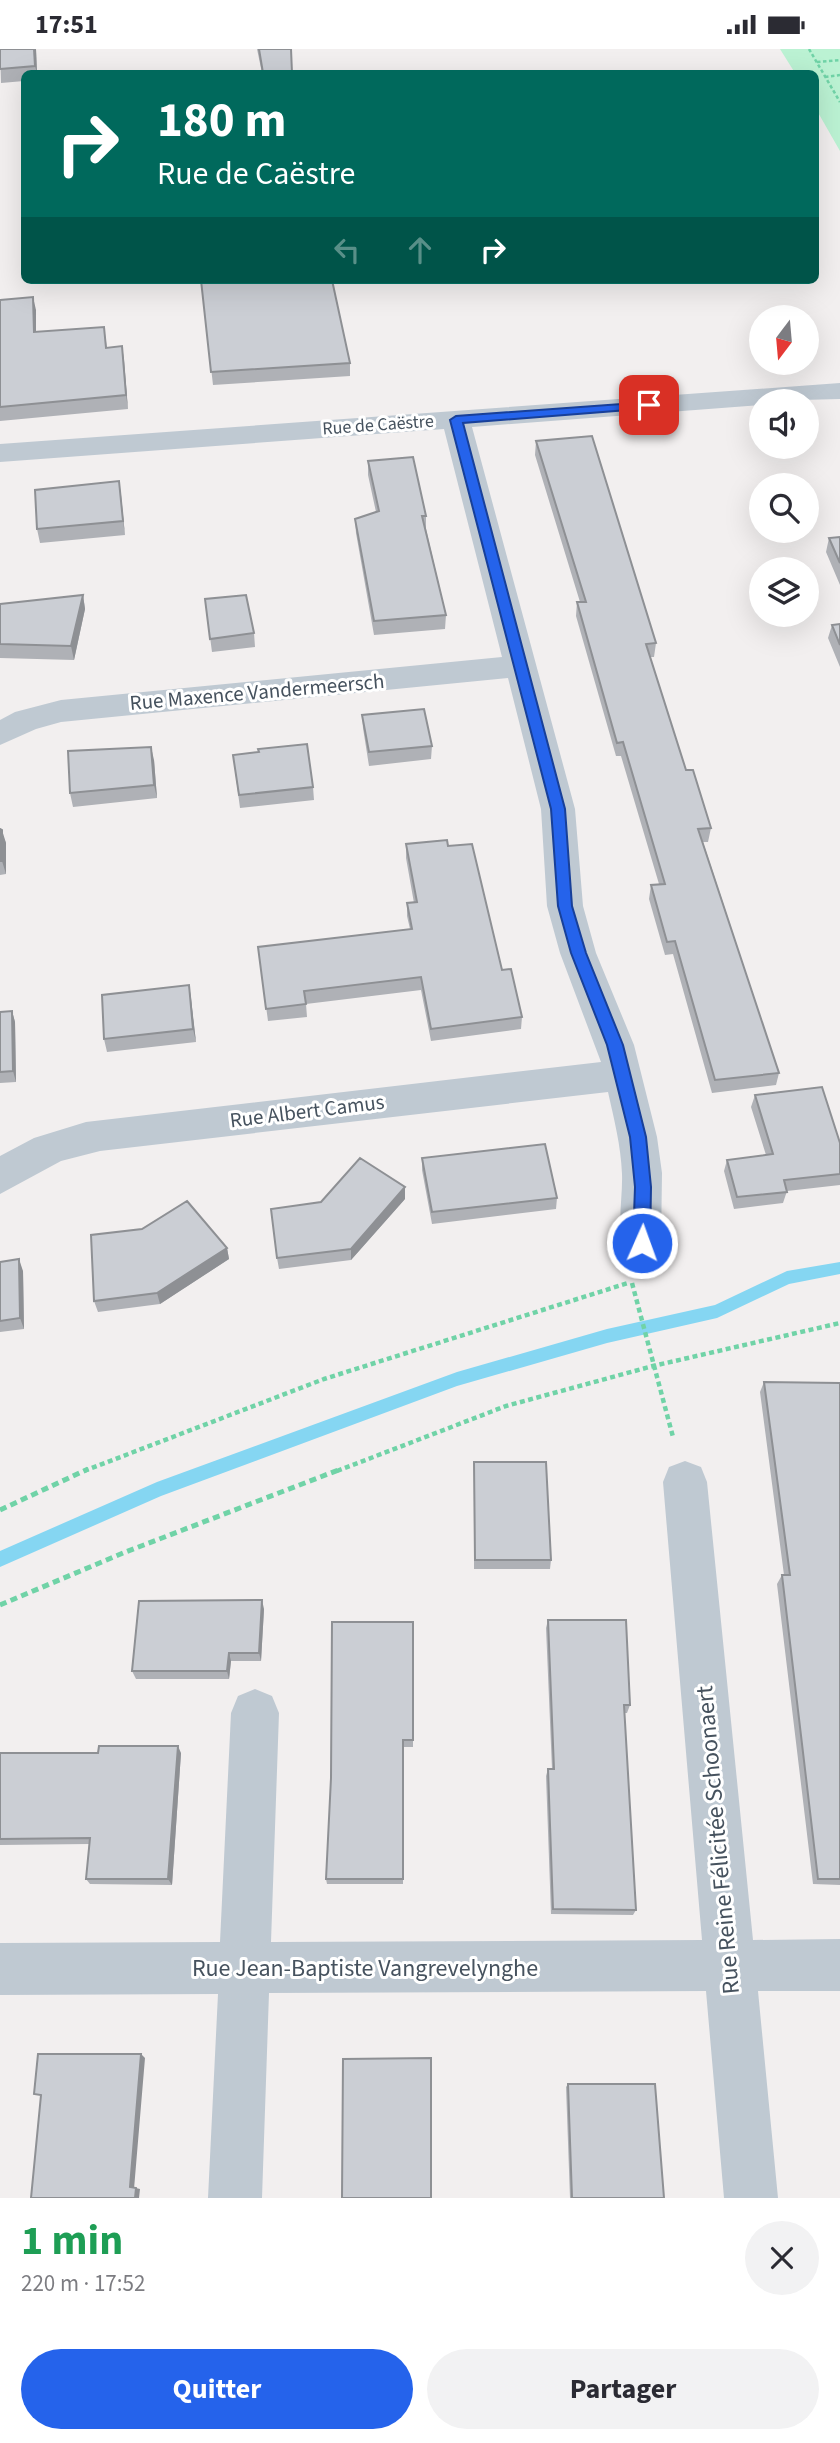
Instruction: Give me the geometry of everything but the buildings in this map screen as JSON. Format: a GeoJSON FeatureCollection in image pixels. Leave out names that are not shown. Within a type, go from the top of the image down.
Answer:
{"type":"FeatureCollection","features":[{"type":"Feature","properties":{"kind":"street","name":"Rue de Caëstre"},"geometry":{"type":"LineString","coordinates":[[0,453],[840,391]]}},
{"type":"Feature","properties":{"kind":"street"},"geometry":{"type":"LineString","coordinates":[[456,420],[558,809],[565,906],[624,1075],[642,1173],[642,1243]]}},
{"type":"Feature","properties":{"kind":"street","name":"Rue Maxence Vandermeersch"},"geometry":{"type":"LineString","coordinates":[[0,734],[26,720],[61,711],[519,666]]}},
{"type":"Feature","properties":{"kind":"street","name":"Rue Albert Camus"},"geometry":{"type":"LineString","coordinates":[[0,1177],[23,1160],[52,1146],[100,1135],[624,1075]]}},
{"type":"Feature","properties":{"kind":"street","name":"Rue Reine Félicitée Schoonaert"},"geometry":{"type":"LineString","coordinates":[[685,1482],[751,2198]]}},
{"type":"Feature","properties":{"kind":"street"},"geometry":{"type":"LineString","coordinates":[[235,2198],[255,1713]]}},
{"type":"Feature","properties":{"kind":"street","name":"Rue Jean-Baptiste Vangrevelynghe"},"geometry":{"type":"LineString","coordinates":[[0,1969],[840,1965]]}},
{"type":"Feature","properties":{"kind":"path"},"geometry":{"type":"LineString","coordinates":[[809,49],[838,94],[840,102]]}},
{"type":"Feature","properties":{"kind":"path"},"geometry":{"type":"LineString","coordinates":[[817,62],[840,60]]}},
{"type":"Feature","properties":{"kind":"path"},"geometry":{"type":"LineString","coordinates":[[825,76],[840,75]]}},
{"type":"Feature","properties":{"kind":"path"},"geometry":{"type":"LineString","coordinates":[[0,1510],[114,1457],[304,1385],[514,1315],[632,1282]]}},
{"type":"Feature","properties":{"kind":"path"},"geometry":{"type":"LineString","coordinates":[[635,1293],[685,1482]]}},
{"type":"Feature","properties":{"kind":"path"},"geometry":{"type":"LineString","coordinates":[[0,1605],[447,1426],[506,1406],[653,1366],[840,1323]]}},
{"type":"Feature","properties":{"kind":"green space"},"geometry":{"type":"Polygon","coordinates":[[[780,49],[840,49],[840,151],[819,114],[819,70],[793,70],[780,49]]]}},
{"type":"Feature","properties":{"kind":"waterway"},"geometry":{"type":"LineString","coordinates":[[0,1559],[157,1490],[457,1379],[607,1336],[717,1311],[787,1278],[840,1268]]}},
{"type":"Feature","properties":{"kind":"route"},"geometry":{"type":"LineString","coordinates":[[642,1243],[642,1173],[638,1137],[624,1075],[607,1021],[578,953],[565,906],[558,809],[456,420],[649,405]]}}]}
